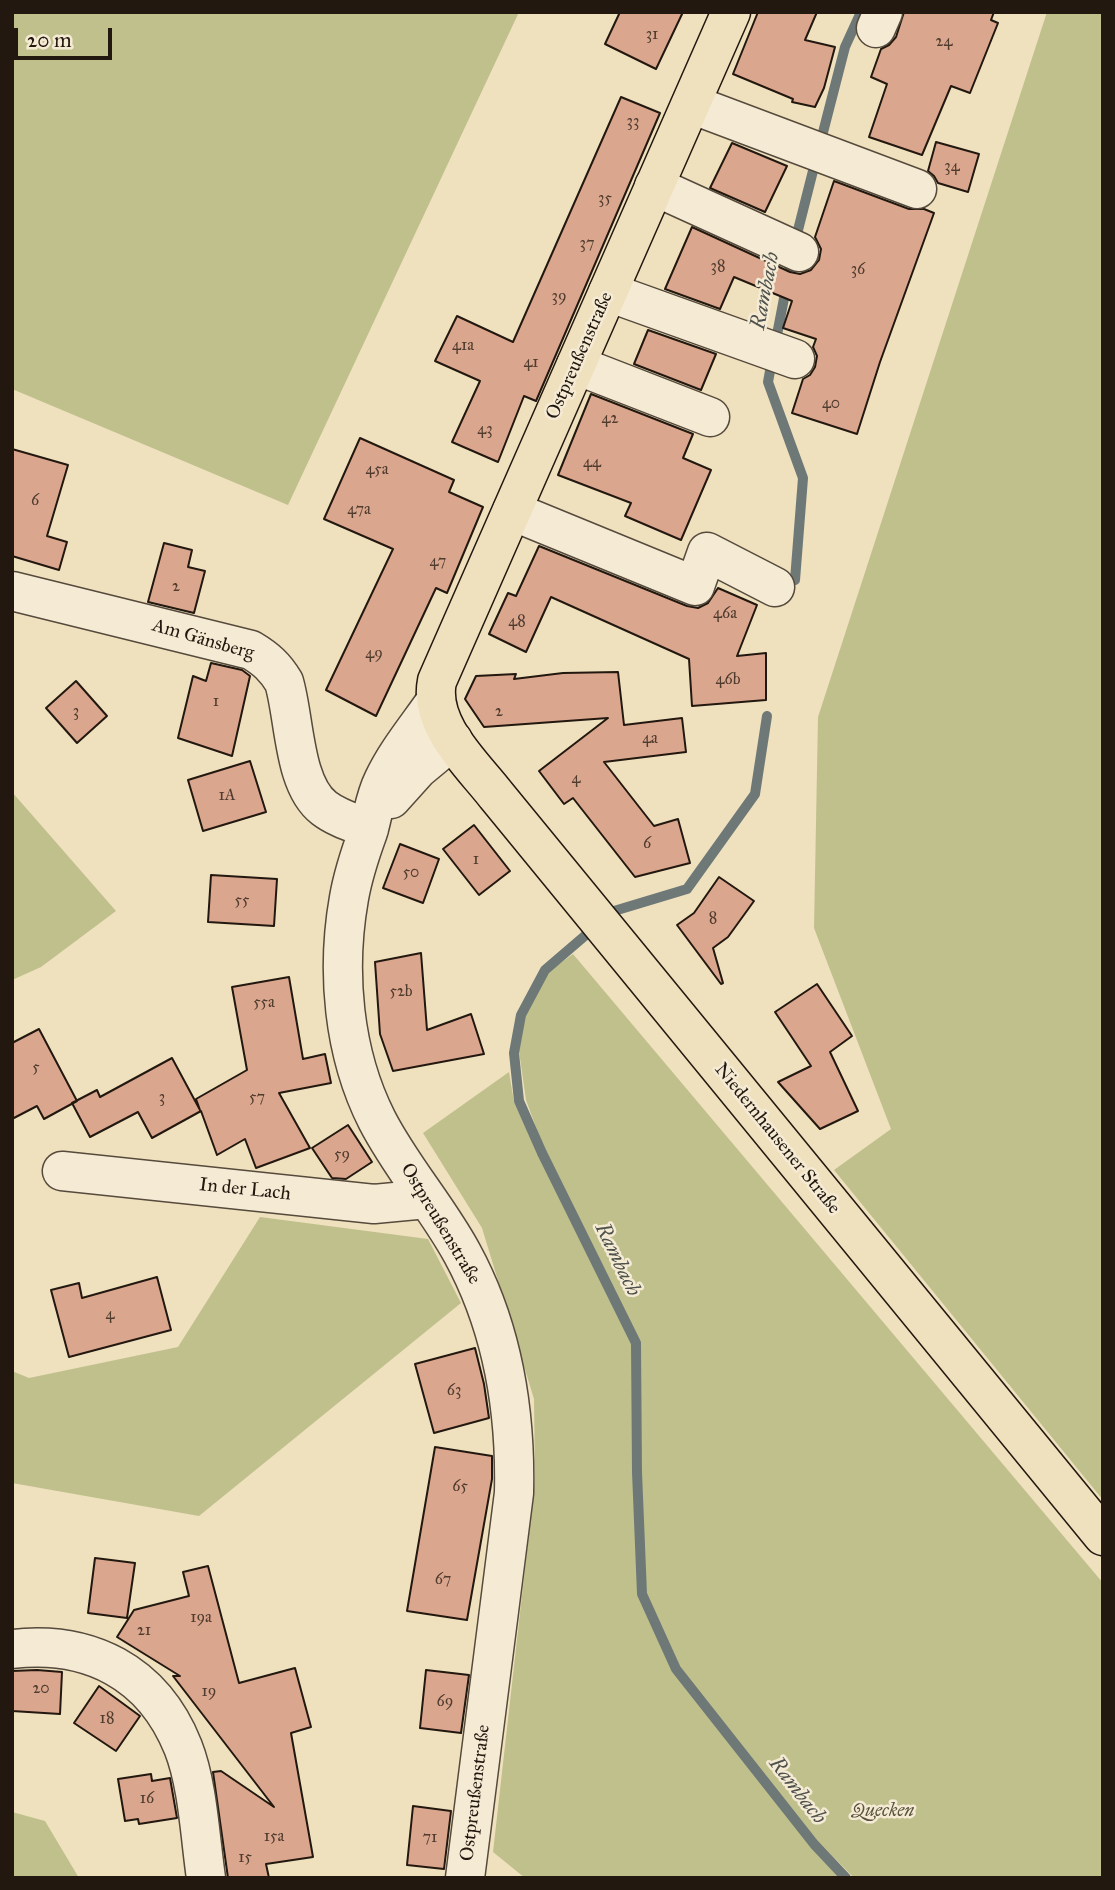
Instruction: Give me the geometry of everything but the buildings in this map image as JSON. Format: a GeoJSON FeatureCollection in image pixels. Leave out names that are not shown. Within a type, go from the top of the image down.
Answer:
{"type":"FeatureCollection","features":[{"type":"Feature","properties":{"kind":"main road","name":"Ostpreußenstraße"},"geometry":{"type":"LineString","coordinates":[[435,702],[437,681],[731,12]]}},
{"type":"Feature","properties":{"kind":"main road"},"geometry":{"type":"LineString","coordinates":[[435,702],[453,740]]}},
{"type":"Feature","properties":{"kind":"main road","name":"Niedernhausener Straße"},"geometry":{"type":"LineString","coordinates":[[453,740],[576,894],[1103,1536]]}},
{"type":"Feature","properties":{"kind":"street"},"geometry":{"type":"LineString","coordinates":[[691,104],[917,189]]}},
{"type":"Feature","properties":{"kind":"street"},"geometry":{"type":"LineString","coordinates":[[654,186],[793,249]]}},
{"type":"Feature","properties":{"kind":"street"},"geometry":{"type":"LineString","coordinates":[[608,292],[778,353]]}},
{"type":"Feature","properties":{"kind":"street"},"geometry":{"type":"LineString","coordinates":[[576,365],[710,417]]}},
{"type":"Feature","properties":{"kind":"street"},"geometry":{"type":"LineString","coordinates":[[512,512],[695,586],[708,552],[775,587]]}},
{"type":"Feature","properties":{"kind":"street","name":"Am Gänsberg"},"geometry":{"type":"LineString","coordinates":[[12,591],[243,648],[265,658],[276,668],[284,682],[303,776],[310,793],[324,808],[369,829]]}},
{"type":"Feature","properties":{"kind":"street","name":"Ostpreußenstraße"},"geometry":{"type":"LineString","coordinates":[[435,702],[390,766],[381,785],[352,885],[344,928],[344,993],[348,1028],[364,1088],[377,1120],[461,1252],[478,1286],[494,1328],[506,1372],[512,1412],[514,1493],[465,1878]]}},
{"type":"Feature","properties":{"kind":"street","name":"Ostpreußenstraße"},"geometry":{"type":"LineString","coordinates":[[369,829],[394,795],[418,769],[453,740]]}},
{"type":"Feature","properties":{"kind":"street","name":"In der Lach"},"geometry":{"type":"LineString","coordinates":[[62,1171],[374,1203],[427,1199]]}},
{"type":"Feature","properties":{"kind":"street"},"geometry":{"type":"LineString","coordinates":[[12,1649],[41,1646],[77,1650],[115,1666],[143,1686],[166,1714],[183,1748],[194,1794],[206,1878]]}},
{"type":"Feature","properties":{"kind":"green space"},"geometry":{"type":"Polygon","coordinates":[[[12,12],[519,12],[288,505],[12,389],[12,12]]]}},
{"type":"Feature","properties":{"kind":"green space"},"geometry":{"type":"Polygon","coordinates":[[[1047,12],[1103,12],[1103,1500],[834,1170],[891,1129],[814,928],[818,717],[1047,12]]]}},
{"type":"Feature","properties":{"kind":"green space"},"geometry":{"type":"Polygon","coordinates":[[[12,792],[116,911],[41,967],[12,980],[12,792]]]}},
{"type":"Feature","properties":{"kind":"green space","name":"Quecken"},"geometry":{"type":"Polygon","coordinates":[[[573,954],[1103,1583],[1103,1878],[854,1878],[816,1839],[678,1667],[645,1591],[638,1340],[545,1152],[526,1100],[519,1051],[523,1015],[548,972],[573,954]]]}},
{"type":"Feature","properties":{"kind":"green space"},"geometry":{"type":"Polygon","coordinates":[[[509,1072],[514,1102],[633,1342],[639,1593],[673,1670],[812,1845],[843,1878],[525,1878],[493,1852],[535,1480],[534,1399],[482,1228],[423,1133],[509,1072]]]}},
{"type":"Feature","properties":{"kind":"green space"},"geometry":{"type":"Polygon","coordinates":[[[260,1217],[428,1239],[461,1303],[199,1516],[12,1483],[12,1371],[29,1378],[178,1347],[260,1217]]]}},
{"type":"Feature","properties":{"kind":"green space"},"geometry":{"type":"Polygon","coordinates":[[[12,1812],[45,1821],[79,1878],[12,1878],[12,1812]]]}},
{"type":"Feature","properties":{"kind":"waterway","name":"Rambach"},"geometry":{"type":"LineString","coordinates":[[820,144],[845,47],[861,12]]}},
{"type":"Feature","properties":{"kind":"waterway","name":"Rambach"},"geometry":{"type":"LineString","coordinates":[[795,242],[816,159]]}},
{"type":"Feature","properties":{"kind":"waterway","name":"Rambach"},"geometry":{"type":"LineString","coordinates":[[775,345],[792,257]]}},
{"type":"Feature","properties":{"kind":"waterway","name":"Rambach"},"geometry":{"type":"LineString","coordinates":[[772,360],[768,382],[803,478],[795,580]]}},
{"type":"Feature","properties":{"kind":"waterway","name":"Rambach"},"geometry":{"type":"LineString","coordinates":[[605,919],[614,911],[687,889],[755,794],[767,716]]}},
{"type":"Feature","properties":{"kind":"waterway","name":"Rambach"},"geometry":{"type":"LineString","coordinates":[[594,928],[545,970],[521,1015],[514,1053],[519,1101],[636,1343],[642,1594],[676,1669],[814,1844],[846,1878]]}}]}
